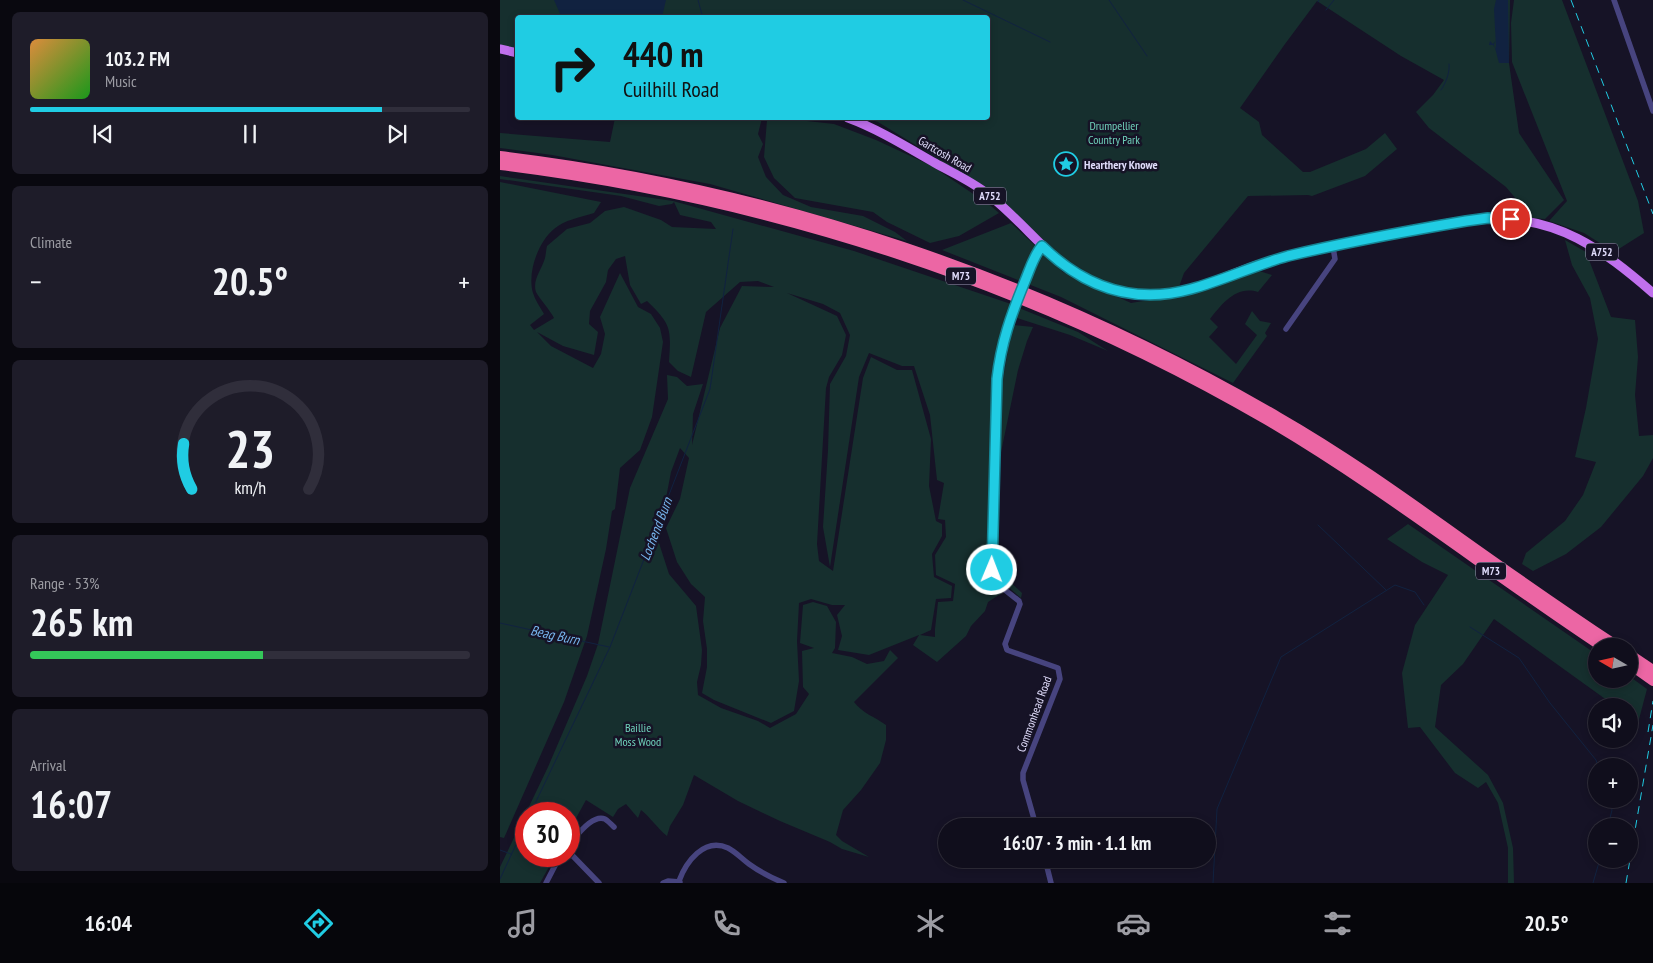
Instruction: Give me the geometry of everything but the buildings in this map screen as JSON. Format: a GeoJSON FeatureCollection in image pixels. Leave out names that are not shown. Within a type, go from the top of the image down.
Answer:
{"type":"FeatureCollection","features":[{"type":"Feature","properties":{"kind":"highway","name":"M73"},"geometry":{"type":"LineString","coordinates":[[500,156],[621,174],[713,192],[803,215],[939,258],[1090,319],[1189,367],[1279,417],[1354,464],[1522,582],[1606,638]]}},
{"type":"Feature","properties":{"kind":"highway","name":"M73"},"geometry":{"type":"LineString","coordinates":[[500,165],[619,182],[709,201],[798,223],[934,266],[1038,307],[1159,362],[1268,421],[1382,493],[1505,581],[1589,638]]}},
{"type":"Feature","properties":{"kind":"highway"},"geometry":{"type":"LineString","coordinates":[[1638,663],[1653,677]]}},
{"type":"Feature","properties":{"kind":"highway"},"geometry":{"type":"LineString","coordinates":[[1638,669],[1653,677]]}},
{"type":"Feature","properties":{"kind":"main road"},"geometry":{"type":"LineString","coordinates":[[500,49],[515,52]]}},
{"type":"Feature","properties":{"kind":"main road","name":"Gartcosh Road"},"geometry":{"type":"LineString","coordinates":[[852,120],[899,142],[988,194],[1042,246]]}},
{"type":"Feature","properties":{"kind":"main road","name":"A752"},"geometry":{"type":"LineString","coordinates":[[1042,246],[1063,265],[1092,282],[1114,290],[1148,295],[1164,295],[1192,289],[1262,264],[1334,247],[1477,219],[1500,218],[1527,221],[1554,228],[1583,240],[1613,260],[1653,293]]}},
{"type":"Feature","properties":{"kind":"street"},"geometry":{"type":"LineString","coordinates":[[1614,0],[1653,111]]}},
{"type":"Feature","properties":{"kind":"street","name":"Commonhead Road"},"geometry":{"type":"LineString","coordinates":[[1034,818],[1023,780],[1023,773],[1060,679],[1058,668],[1007,650],[1005,647],[1020,604],[1019,601],[995,582],[992,570],[999,357],[1010,319],[1038,250],[1042,246]]}},
{"type":"Feature","properties":{"kind":"street"},"geometry":{"type":"LineString","coordinates":[[1286,329],[1334,260],[1334,247]]}},
{"type":"Feature","properties":{"kind":"street"},"geometry":{"type":"LineString","coordinates":[[580,833],[597,819],[606,820],[614,827]]}},
{"type":"Feature","properties":{"kind":"street"},"geometry":{"type":"LineString","coordinates":[[663,883],[680,882],[684,868],[693,856],[704,848],[718,846],[726,847],[758,870],[784,883]]}},
{"type":"Feature","properties":{"kind":"street"},"geometry":{"type":"LineString","coordinates":[[580,863],[599,883]]}},
{"type":"Feature","properties":{"kind":"street"},"geometry":{"type":"LineString","coordinates":[[546,883],[554,867]]}},
{"type":"Feature","properties":{"kind":"street"},"geometry":{"type":"LineString","coordinates":[[1047,868],[1051,883]]}},
{"type":"Feature","properties":{"kind":"green space","name":"Drumpellier Country Park"},"geometry":{"type":"Polygon","coordinates":[[[500,0],[1510,0],[1509,63],[1519,133],[1564,200],[1545,219],[1532,218],[1506,187],[1429,128],[1416,112],[1433,95],[1444,80],[1401,56],[1317,1],[1240,108],[1259,122],[1262,135],[1303,172],[1310,172],[1366,149],[1385,133],[1397,149],[1365,176],[1312,196],[1248,196],[1184,273],[1179,287],[1158,290],[1138,290],[1102,282],[1056,253],[979,184],[878,122],[872,120],[990,120],[990,15],[515,15],[515,50],[500,47],[500,0]]]}},
{"type":"Feature","properties":{"kind":"green space"},"geometry":{"type":"Polygon","coordinates":[[[1514,0],[1562,0],[1638,201],[1644,233],[1614,252],[1584,233],[1549,221],[1567,201],[1512,62],[1511,23],[1514,0]]]}},
{"type":"Feature","properties":{"kind":"green space"},"geometry":{"type":"Polygon","coordinates":[[[615,120],[762,120],[758,134],[763,144],[758,157],[766,177],[783,195],[811,207],[863,216],[895,232],[907,241],[710,184],[552,155],[500,148],[500,133],[610,142],[615,120]]]}},
{"type":"Feature","properties":{"kind":"green space"},"geometry":{"type":"Polygon","coordinates":[[[767,120],[798,120],[834,124],[876,140],[932,166],[999,213],[959,236],[930,243],[887,222],[873,212],[795,198],[774,178],[764,157],[767,120]]]}},
{"type":"Feature","properties":{"kind":"green space","name":"Baillie Moss Wood"},"geometry":{"type":"Polygon","coordinates":[[[500,176],[673,201],[854,251],[1011,304],[997,347],[994,370],[988,538],[990,587],[1002,593],[988,602],[985,611],[971,626],[966,636],[937,662],[913,645],[919,635],[869,655],[838,650],[842,636],[837,615],[845,605],[832,605],[811,599],[799,603],[797,641],[799,681],[794,711],[771,723],[714,700],[702,693],[707,667],[707,649],[703,621],[705,597],[691,584],[677,562],[666,528],[680,499],[689,458],[680,448],[671,472],[658,540],[669,574],[696,606],[702,650],[697,682],[698,695],[721,708],[758,721],[770,728],[796,714],[809,694],[803,687],[802,651],[814,648],[800,643],[803,605],[813,602],[827,606],[836,622],[835,648],[832,653],[852,657],[867,664],[884,661],[890,650],[898,658],[854,702],[865,712],[886,725],[886,740],[880,763],[861,790],[843,810],[836,835],[842,841],[869,857],[842,849],[780,821],[738,801],[694,775],[683,805],[670,826],[667,836],[641,810],[638,818],[626,804],[618,809],[613,817],[586,800],[580,811],[580,802],[531,802],[587,676],[598,644],[630,488],[668,399],[667,375],[677,377],[687,386],[703,384],[693,414],[692,445],[720,328],[742,286],[774,287],[758,281],[740,282],[706,312],[691,377],[678,371],[669,362],[670,335],[668,328],[661,316],[647,301],[641,304],[630,285],[625,256],[616,259],[608,270],[606,282],[590,311],[589,324],[598,332],[594,355],[563,346],[537,332],[551,346],[593,368],[601,354],[605,334],[600,317],[620,273],[638,307],[651,314],[660,328],[663,342],[652,417],[640,450],[620,468],[615,509],[612,511],[606,549],[587,636],[564,702],[520,802],[515,802],[515,813],[504,838],[500,837],[500,182],[601,202],[594,213],[563,223],[554,229],[543,242],[535,258],[532,285],[535,298],[544,314],[530,325],[534,330],[554,318],[536,292],[535,283],[545,258],[547,246],[567,229],[590,223],[605,211],[624,207],[661,220],[672,227],[716,229],[711,222],[680,215],[674,202],[659,206],[621,196],[500,179],[500,176]],[[787,293],[837,316],[846,335],[842,355],[829,377],[826,388],[817,544],[819,561],[833,571],[863,378],[871,357],[897,370],[912,370],[931,439],[929,486],[936,521],[942,524],[942,536],[932,554],[934,577],[952,586],[951,598],[936,599],[931,630],[920,635],[935,637],[938,602],[953,601],[955,584],[936,575],[935,555],[946,537],[945,520],[938,519],[944,483],[937,480],[930,415],[914,366],[902,366],[869,353],[859,377],[830,567],[823,527],[830,384],[846,356],[850,335],[840,313],[823,304],[787,293]]]}},
{"type":"Feature","properties":{"kind":"green space"},"geometry":{"type":"Polygon","coordinates":[[[1011,223],[1063,272],[1131,303],[1180,295],[1256,270],[1272,275],[1258,292],[1243,291],[1230,297],[1210,319],[1218,327],[1209,337],[1236,364],[1257,335],[1245,324],[1252,311],[1260,321],[1271,323],[1265,333],[1267,336],[1233,383],[1061,297],[942,250],[1011,223]]]}},
{"type":"Feature","properties":{"kind":"green space"},"geometry":{"type":"Polygon","coordinates":[[[1565,240],[1586,252],[1611,317],[1635,320],[1638,357],[1635,395],[1639,436],[1653,435],[1653,458],[1643,476],[1601,527],[1566,554],[1533,571],[1522,564],[1526,553],[1565,521],[1583,495],[1596,462],[1575,457],[1598,339],[1590,298],[1572,265],[1565,240]]]}},
{"type":"Feature","properties":{"kind":"green space"},"geometry":{"type":"Polygon","coordinates":[[[1019,308],[1078,332],[1108,351],[1070,335],[1017,318],[1019,308]]]}},
{"type":"Feature","properties":{"kind":"green space"},"geometry":{"type":"Polygon","coordinates":[[[1014,325],[1033,327],[1018,370],[999,462],[1002,384],[1010,339],[1014,325]]]}},
{"type":"Feature","properties":{"kind":"green space"},"geometry":{"type":"Polygon","coordinates":[[[999,462],[998,502],[997,496],[999,462]]]}},
{"type":"Feature","properties":{"kind":"green space"},"geometry":{"type":"Polygon","coordinates":[[[998,502],[998,570],[1022,593],[1021,598],[999,579],[995,569],[998,502]]]}},
{"type":"Feature","properties":{"kind":"green space"},"geometry":{"type":"Polygon","coordinates":[[[1408,524],[1588,648],[1588,687],[1494,619],[1463,664],[1441,685],[1435,727],[1488,775],[1503,803],[1513,848],[1514,883],[1508,883],[1508,848],[1498,803],[1486,782],[1478,788],[1455,773],[1420,727],[1408,728],[1402,673],[1415,625],[1448,575],[1422,562],[1387,539],[1408,524]]]}},
{"type":"Feature","properties":{"kind":"green space"},"geometry":{"type":"Polygon","coordinates":[[[1638,682],[1647,689],[1638,723],[1638,698],[1604,698],[1590,688],[1638,688],[1638,682]]]}},
{"type":"Feature","properties":{"kind":"green space"},"geometry":{"type":"Polygon","coordinates":[[[515,836],[515,867],[549,867],[540,883],[500,883],[500,867],[515,836]]]}},
{"type":"Feature","properties":{"kind":"water"},"geometry":{"type":"Polygon","coordinates":[[[554,0],[666,0],[662,15],[561,15],[554,0]]]}},
{"type":"Feature","properties":{"kind":"water"},"geometry":{"type":"Polygon","coordinates":[[[1496,0],[1508,0],[1509,63],[1499,63],[1495,48],[1494,9],[1496,0]]]}},
{"type":"Feature","properties":{"kind":"waterway"},"geometry":{"type":"LineString","coordinates":[[698,0],[702,15]]}},
{"type":"Feature","properties":{"kind":"waterway"},"geometry":{"type":"LineString","coordinates":[[963,0],[1050,42]]}},
{"type":"Feature","properties":{"kind":"waterway"},"geometry":{"type":"LineString","coordinates":[[1109,0],[1147,56]]}},
{"type":"Feature","properties":{"kind":"waterway"},"geometry":{"type":"LineString","coordinates":[[1326,10],[1334,0]]}},
{"type":"Feature","properties":{"kind":"waterway"},"geometry":{"type":"LineString","coordinates":[[1441,90],[1447,77],[1449,64]]}},
{"type":"Feature","properties":{"kind":"waterway","name":"Lochend Burn"},"geometry":{"type":"LineString","coordinates":[[536,802],[610,647],[710,389],[733,229]]}},
{"type":"Feature","properties":{"kind":"waterway"},"geometry":{"type":"LineString","coordinates":[[1318,525],[1386,590]]}},
{"type":"Feature","properties":{"kind":"waterway"},"geometry":{"type":"LineString","coordinates":[[1213,883],[1217,809],[1281,657],[1395,585],[1415,592],[1424,605]]}},
{"type":"Feature","properties":{"kind":"waterway","name":"Beag Burn"},"geometry":{"type":"LineString","coordinates":[[500,623],[609,647]]}},
{"type":"Feature","properties":{"kind":"waterway"},"geometry":{"type":"LineString","coordinates":[[1470,627],[1519,658],[1550,703],[1594,758]]}},
{"type":"Feature","properties":{"kind":"waterway"},"geometry":{"type":"LineString","coordinates":[[1610,818],[1611,808]]}},
{"type":"Feature","properties":{"kind":"waterway","name":"Lochend Burn"},"geometry":{"type":"LineString","coordinates":[[500,879],[515,847]]}},
{"type":"Feature","properties":{"kind":"waterway"},"geometry":{"type":"LineString","coordinates":[[500,850],[511,854]]}},
{"type":"Feature","properties":{"kind":"waterway"},"geometry":{"type":"LineString","coordinates":[[1593,883],[1597,868]]}},
{"type":"Feature","properties":{"kind":"railway"},"geometry":{"type":"LineString","coordinates":[[1571,0],[1653,214]]}},
{"type":"Feature","properties":{"kind":"railway"},"geometry":{"type":"LineString","coordinates":[[1648,732],[1653,701]]}},
{"type":"Feature","properties":{"kind":"railway"},"geometry":{"type":"LineString","coordinates":[[1626,883],[1653,725]]}},
{"type":"Feature","properties":{"kind":"place","name":"Hearthery Knowe"},"geometry":{"type":"Point","coordinates":[1066,164]}},
{"type":"Feature","properties":{"kind":"route"},"geometry":{"type":"LineString","coordinates":[[992,570],[993,485],[999,357],[1010,319],[1038,250],[1042,246],[1056,260],[1092,282],[1114,290],[1140,295],[1156,295],[1172,294],[1192,289],[1262,264],[1301,253],[1466,221],[1488,218],[1511,219]]}}]}
